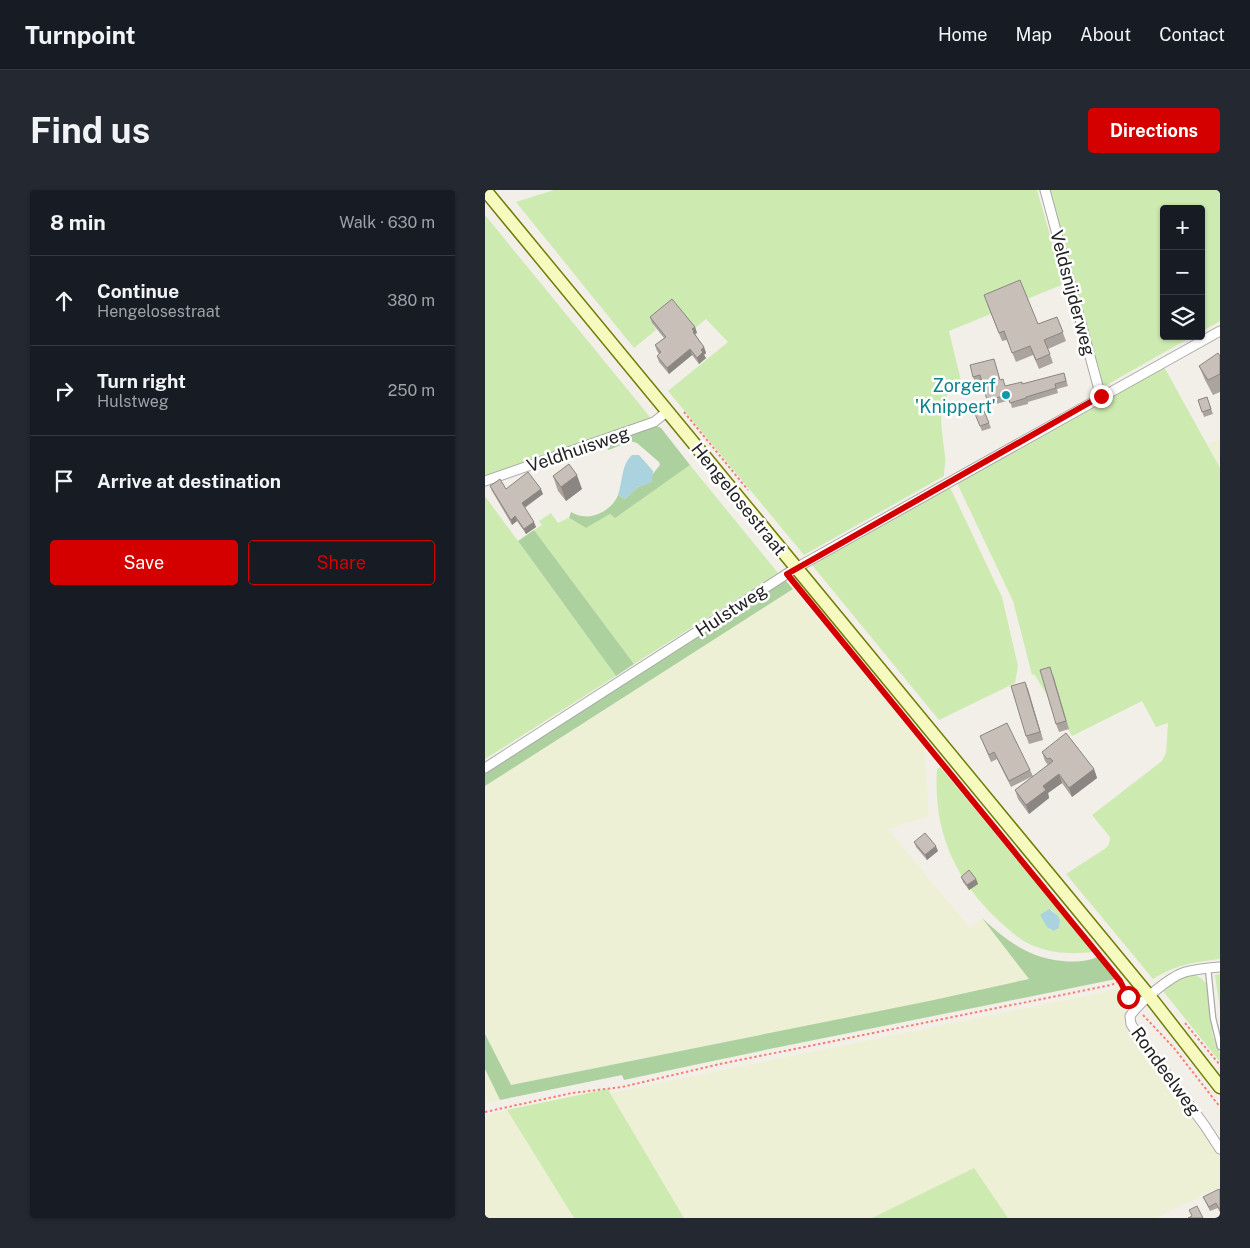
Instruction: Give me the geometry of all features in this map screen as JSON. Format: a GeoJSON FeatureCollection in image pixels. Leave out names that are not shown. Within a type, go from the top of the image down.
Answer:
{"type":"FeatureCollection","features":[{"type":"Feature","properties":{"kind":"main road","name":"Hengelosestraat"},"geometry":{"type":"LineString","coordinates":[[485,190],[1149,997],[1220,1087]]}},
{"type":"Feature","properties":{"kind":"street","name":"Veldsnijderweg"},"geometry":{"type":"LineString","coordinates":[[1045,190],[1101,396]]}},
{"type":"Feature","properties":{"kind":"street","name":"Hulstweg"},"geometry":{"type":"LineString","coordinates":[[485,768],[796,568],[1220,331]]}},
{"type":"Feature","properties":{"kind":"street","name":"Veldhuisweg"},"geometry":{"type":"LineString","coordinates":[[485,481],[654,422],[668,411]]}},
{"type":"Feature","properties":{"kind":"street","name":"Rondeelweg"},"geometry":{"type":"LineString","coordinates":[[1220,967],[1184,972],[1176,976],[1149,997],[1130,1016],[1131,1024],[1220,1149]]}},
{"type":"Feature","properties":{"kind":"lane"},"geometry":{"type":"LineString","coordinates":[[1208,968],[1213,1018],[1220,1047]]}},
{"type":"Feature","properties":{"kind":"path"},"geometry":{"type":"LineString","coordinates":[[862,666],[1120,981],[1128,997],[1164,1036],[1220,1107]]}},
{"type":"Feature","properties":{"kind":"path"},"geometry":{"type":"LineString","coordinates":[[485,1112],[572,1093],[622,1087],[720,1064],[1101,987],[1120,981]]}},
{"type":"Feature","properties":{"kind":"path"},"geometry":{"type":"LineString","coordinates":[[1183,1020],[1220,1065]]}},
{"type":"Feature","properties":{"kind":"green space"},"geometry":{"type":"Polygon","coordinates":[[[554,190],[1037,190],[1064,284],[949,331],[961,381],[946,397],[941,415],[945,458],[944,476],[804,555],[668,391],[728,342],[706,319],[694,329],[674,305],[652,323],[656,330],[634,348],[516,202],[554,190]]]}},
{"type":"Feature","properties":{"kind":"green space"},"geometry":{"type":"Polygon","coordinates":[[[1050,190],[1220,190],[1220,321],[1205,330],[1205,205],[1160,205],[1160,340],[1186,340],[1103,387],[1047,192],[1050,190]]]}},
{"type":"Feature","properties":{"kind":"green space"},"geometry":{"type":"Polygon","coordinates":[[[485,215],[650,417],[485,476],[485,215]]]}},
{"type":"Feature","properties":{"kind":"green space"},"geometry":{"type":"Polygon","coordinates":[[[1163,365],[1220,468],[1220,959],[1185,965],[1169,970],[1153,979],[1066,874],[1106,848],[1109,844],[1110,837],[1092,815],[1162,761],[1166,753],[1168,723],[1156,727],[1142,701],[1072,736],[1034,674],[1032,675],[1013,601],[956,481],[1163,365]]]}},
{"type":"Feature","properties":{"kind":"green space"},"geometry":{"type":"Polygon","coordinates":[[[657,426],[661,428],[690,465],[615,518],[610,514],[586,528],[569,518],[571,512],[580,516],[599,514],[613,504],[618,495],[625,499],[638,487],[651,482],[652,475],[660,465],[659,462],[637,443],[630,441],[609,450],[601,445],[657,426]]]}},
{"type":"Feature","properties":{"kind":"green space"},"geometry":{"type":"Polygon","coordinates":[[[1220,438],[1220,468],[1208,444],[1220,438]]]}},
{"type":"Feature","properties":{"kind":"green space"},"geometry":{"type":"Polygon","coordinates":[[[690,465],[778,573],[634,664],[534,530],[542,525],[539,521],[551,513],[558,523],[568,518],[586,528],[610,514],[615,517],[690,465]]]}},
{"type":"Feature","properties":{"kind":"green space"},"geometry":{"type":"Polygon","coordinates":[[[949,485],[1002,597],[1018,666],[1015,683],[939,720],[812,563],[949,485]]]}},
{"type":"Feature","properties":{"kind":"green space"},"geometry":{"type":"Polygon","coordinates":[[[485,496],[616,676],[485,759],[485,496]]]}},
{"type":"Feature","properties":{"kind":"green space"},"geometry":{"type":"Polygon","coordinates":[[[534,530],[634,664],[616,676],[518,541],[534,530]]]}},
{"type":"Feature","properties":{"kind":"green space"},"geometry":{"type":"Polygon","coordinates":[[[786,581],[793,589],[485,786],[485,773],[779,583],[786,581]]]}},
{"type":"Feature","properties":{"kind":"green space"},"geometry":{"type":"Polygon","coordinates":[[[793,589],[924,747],[929,816],[888,829],[970,928],[982,918],[1029,979],[929,1001],[510,1085],[485,1034],[485,786],[793,589]]]}},
{"type":"Feature","properties":{"kind":"green space"},"geometry":{"type":"Polygon","coordinates":[[[940,767],[1093,952],[1058,952],[1031,945],[1020,939],[982,903],[958,870],[949,851],[939,812],[937,769],[940,767]],[[1051,909],[1050,930],[1053,931],[1060,925],[1057,915],[1051,909]]]}},
{"type":"Feature","properties":{"kind":"green space"},"geometry":{"type":"Polygon","coordinates":[[[982,918],[1009,941],[1039,956],[1072,962],[1085,961],[1097,957],[1116,979],[624,1080],[622,1075],[500,1100],[485,1069],[485,1034],[511,1085],[929,1001],[1029,979],[982,918]]]}},
{"type":"Feature","properties":{"kind":"green space"},"geometry":{"type":"Polygon","coordinates":[[[1193,974],[1206,983],[1213,1037],[1220,1054],[1220,1062],[1163,991],[1177,980],[1193,974]]]}},
{"type":"Feature","properties":{"kind":"green space"},"geometry":{"type":"Polygon","coordinates":[[[1220,974],[1220,1010],[1215,975],[1220,974]]]}},
{"type":"Feature","properties":{"kind":"green space"},"geometry":{"type":"Polygon","coordinates":[[[1119,986],[1124,997],[1127,1025],[1220,1153],[1220,1188],[1156,1218],[1008,1218],[974,1168],[872,1218],[684,1218],[610,1093],[1105,992],[1119,986]]]}},
{"type":"Feature","properties":{"kind":"green space"},"geometry":{"type":"Polygon","coordinates":[[[485,1069],[500,1100],[485,1104],[485,1069]]]}},
{"type":"Feature","properties":{"kind":"green space"},"geometry":{"type":"Polygon","coordinates":[[[608,1089],[684,1218],[574,1218],[507,1110],[608,1089]]]}},
{"type":"Feature","properties":{"kind":"green space"},"geometry":{"type":"Polygon","coordinates":[[[507,1110],[574,1218],[485,1218],[485,1116],[507,1110]]]}},
{"type":"Feature","properties":{"kind":"green space"},"geometry":{"type":"Polygon","coordinates":[[[974,1168],[1008,1218],[872,1218],[974,1168]]]}},
{"type":"Feature","properties":{"kind":"water"},"geometry":{"type":"Polygon","coordinates":[[[632,455],[639,455],[653,471],[652,482],[638,487],[625,499],[618,495],[624,468],[632,455]]]}},
{"type":"Feature","properties":{"kind":"water"},"geometry":{"type":"Polygon","coordinates":[[[1049,909],[1060,920],[1059,928],[1053,931],[1047,927],[1040,915],[1049,909]]]}},
{"type":"Feature","properties":{"kind":"building"},"geometry":{"type":"Polygon","coordinates":[[[1020,280],[1038,324],[1057,317],[1063,332],[1044,340],[1050,354],[1036,360],[1030,346],[1012,353],[1004,331],[999,333],[984,295],[1020,280]]]}},
{"type":"Feature","properties":{"kind":"building"},"geometry":{"type":"Polygon","coordinates":[[[672,299],[695,327],[692,329],[693,332],[704,347],[701,350],[703,352],[697,358],[690,349],[667,368],[657,356],[661,352],[655,345],[666,337],[650,317],[672,299]]]}},
{"type":"Feature","properties":{"kind":"building"},"geometry":{"type":"Polygon","coordinates":[[[1218,353],[1220,356],[1220,374],[1208,380],[1199,366],[1218,353]]]}},
{"type":"Feature","properties":{"kind":"building"},"geometry":{"type":"Polygon","coordinates":[[[994,359],[1000,380],[1003,379],[1005,386],[1022,382],[1022,384],[1064,373],[1066,381],[1055,384],[1056,388],[1010,403],[1008,395],[987,400],[980,375],[973,377],[970,365],[994,359]]]}},
{"type":"Feature","properties":{"kind":"building"},"geometry":{"type":"Polygon","coordinates":[[[1207,397],[1211,409],[1202,412],[1198,400],[1207,397]]]}},
{"type":"Feature","properties":{"kind":"building"},"geometry":{"type":"Polygon","coordinates":[[[984,411],[989,423],[980,426],[975,414],[984,411]]]}},
{"type":"Feature","properties":{"kind":"building"},"geometry":{"type":"Polygon","coordinates":[[[569,464],[577,475],[561,487],[553,476],[569,464]]]}},
{"type":"Feature","properties":{"kind":"building"},"geometry":{"type":"Polygon","coordinates":[[[528,472],[541,489],[522,503],[534,522],[524,529],[515,516],[511,520],[490,486],[500,479],[506,489],[528,472]]]}},
{"type":"Feature","properties":{"kind":"building"},"geometry":{"type":"Polygon","coordinates":[[[1050,667],[1066,721],[1056,724],[1040,670],[1050,667]]]}},
{"type":"Feature","properties":{"kind":"building"},"geometry":{"type":"Polygon","coordinates":[[[1025,682],[1040,732],[1026,736],[1011,686],[1025,682]]]}},
{"type":"Feature","properties":{"kind":"building"},"geometry":{"type":"Polygon","coordinates":[[[1007,723],[1030,770],[1009,781],[994,752],[989,755],[980,736],[1007,723]]]}},
{"type":"Feature","properties":{"kind":"building"},"geometry":{"type":"Polygon","coordinates":[[[1066,733],[1094,769],[1069,788],[1059,774],[1043,786],[1046,790],[1026,805],[1015,790],[1053,761],[1050,758],[1047,759],[1042,752],[1066,733]]]}},
{"type":"Feature","properties":{"kind":"building"},"geometry":{"type":"Polygon","coordinates":[[[925,833],[936,846],[925,855],[914,842],[925,833]]]}},
{"type":"Feature","properties":{"kind":"building"},"geometry":{"type":"Polygon","coordinates":[[[969,870],[976,879],[967,885],[961,877],[969,870]]]}},
{"type":"Feature","properties":{"kind":"building"},"geometry":{"type":"Polygon","coordinates":[[[1219,1189],[1220,1211],[1216,1203],[1209,1207],[1203,1197],[1219,1189]]]}},
{"type":"Feature","properties":{"kind":"building"},"geometry":{"type":"Polygon","coordinates":[[[1197,1206],[1203,1218],[1188,1218],[1192,1216],[1189,1210],[1197,1206]]]}},
{"type":"Feature","properties":{"kind":"place","name":"Zorgerf 'Knippert'"},"geometry":{"type":"Point","coordinates":[1006,395]}},
{"type":"Feature","properties":{"kind":"route"},"geometry":{"type":"LineString","coordinates":[[1101,396],[787,574],[1120,981],[1128,997]]}}]}
